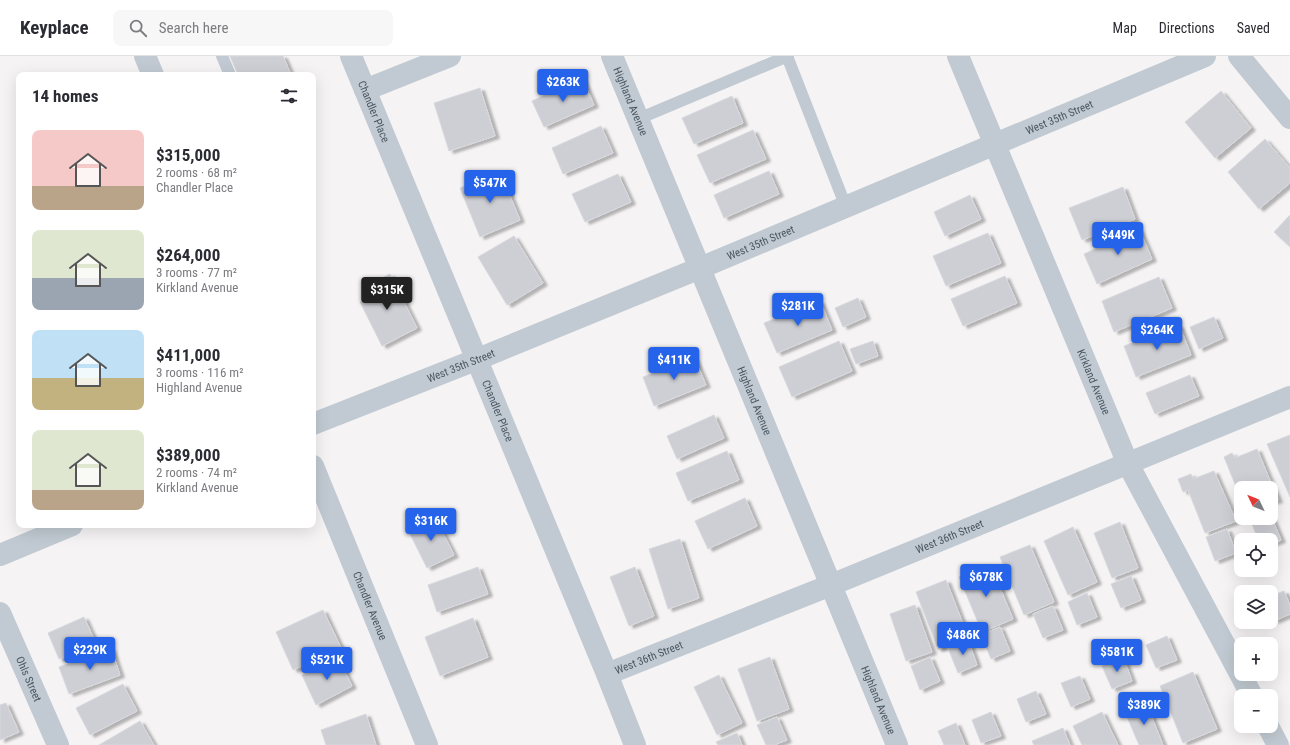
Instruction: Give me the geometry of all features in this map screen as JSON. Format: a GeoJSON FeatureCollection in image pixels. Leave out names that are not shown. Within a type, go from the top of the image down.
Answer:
{"type":"FeatureCollection","features":[{"type":"Feature","properties":{"kind":"street"},"geometry":{"type":"LineString","coordinates":[[145,56],[152,72]]}},
{"type":"Feature","properties":{"kind":"street","name":"Chandler Place"},"geometry":{"type":"LineString","coordinates":[[351,56],[478,359],[607,674],[634,745]]}},
{"type":"Feature","properties":{"kind":"street"},"geometry":{"type":"LineString","coordinates":[[365,90],[450,56]]}},
{"type":"Feature","properties":{"kind":"street","name":"Highland Avenue"},"geometry":{"type":"LineString","coordinates":[[612,56],[897,745]]}},
{"type":"Feature","properties":{"kind":"street","name":"Kirkland Avenue"},"geometry":{"type":"LineString","coordinates":[[958,56],[1128,464],[1248,689]]}},
{"type":"Feature","properties":{"kind":"street","name":"West 35th Street"},"geometry":{"type":"LineString","coordinates":[[316,423],[478,359],[700,268],[1206,56]]}},
{"type":"Feature","properties":{"kind":"street"},"geometry":{"type":"LineString","coordinates":[[1239,56],[1290,118]]}},
{"type":"Feature","properties":{"kind":"street","name":"West 36th Street"},"geometry":{"type":"LineString","coordinates":[[607,674],[831,585],[1290,397]]}},
{"type":"Feature","properties":{"kind":"street","name":"Chandler Avenue"},"geometry":{"type":"LineString","coordinates":[[316,473],[428,745]]}},
{"type":"Feature","properties":{"kind":"street"},"geometry":{"type":"LineString","coordinates":[[0,555],[65,528]]}},
{"type":"Feature","properties":{"kind":"street","name":"Ohls Street"},"geometry":{"type":"LineString","coordinates":[[0,613],[58,745]]}},
{"type":"Feature","properties":{"kind":"street"},"geometry":{"type":"LineString","coordinates":[[1272,733],[1278,745]]}},
{"type":"Feature","properties":{"kind":"lane"},"geometry":{"type":"LineString","coordinates":[[222,56],[229,72]]}},
{"type":"Feature","properties":{"kind":"lane"},"geometry":{"type":"LineString","coordinates":[[638,119],[787,56],[846,207]]}},
{"type":"Feature","properties":{"kind":"building"},"geometry":{"type":"Polygon","coordinates":[[[230,56],[283,56],[290,72],[237,72],[230,56]]]}},
{"type":"Feature","properties":{"kind":"building"},"geometry":{"type":"Polygon","coordinates":[[[582,78],[594,105],[544,127],[532,101],[582,78]]]}},
{"type":"Feature","properties":{"kind":"building"},"geometry":{"type":"Polygon","coordinates":[[[480,88],[495,136],[449,151],[434,103],[480,88]]]}},
{"type":"Feature","properties":{"kind":"building"},"geometry":{"type":"Polygon","coordinates":[[[1221,91],[1251,128],[1215,158],[1185,122],[1221,91]]]}},
{"type":"Feature","properties":{"kind":"building"},"geometry":{"type":"Polygon","coordinates":[[[732,96],[743,123],[694,144],[682,118],[732,96]]]}},
{"type":"Feature","properties":{"kind":"building"},"geometry":{"type":"Polygon","coordinates":[[[601,126],[613,153],[563,174],[552,148],[601,126]]]}},
{"type":"Feature","properties":{"kind":"building"},"geometry":{"type":"Polygon","coordinates":[[[753,130],[766,159],[710,183],[697,155],[753,130]]]}},
{"type":"Feature","properties":{"kind":"building"},"geometry":{"type":"Polygon","coordinates":[[[1265,139],[1290,168],[1290,183],[1259,209],[1228,172],[1265,139]]]}},
{"type":"Feature","properties":{"kind":"building"},"geometry":{"type":"Polygon","coordinates":[[[769,171],[779,194],[724,218],[714,195],[769,171]]]}},
{"type":"Feature","properties":{"kind":"building"},"geometry":{"type":"Polygon","coordinates":[[[500,172],[520,220],[480,237],[460,188],[500,172]]]}},
{"type":"Feature","properties":{"kind":"building"},"geometry":{"type":"Polygon","coordinates":[[[618,174],[631,202],[585,222],[572,194],[618,174]]]}},
{"type":"Feature","properties":{"kind":"building"},"geometry":{"type":"Polygon","coordinates":[[[1123,187],[1135,219],[1082,240],[1069,208],[1123,187]]]}},
{"type":"Feature","properties":{"kind":"building"},"geometry":{"type":"Polygon","coordinates":[[[970,195],[981,219],[945,236],[934,212],[970,195]]]}},
{"type":"Feature","properties":{"kind":"building"},"geometry":{"type":"Polygon","coordinates":[[[1290,215],[1290,247],[1274,232],[1290,215]]]}},
{"type":"Feature","properties":{"kind":"building"},"geometry":{"type":"Polygon","coordinates":[[[1139,229],[1152,259],[1097,284],[1084,254],[1139,229]]]}},
{"type":"Feature","properties":{"kind":"building"},"geometry":{"type":"Polygon","coordinates":[[[988,233],[1001,263],[946,286],[933,256],[988,233]]]}},
{"type":"Feature","properties":{"kind":"building"},"geometry":{"type":"Polygon","coordinates":[[[514,236],[543,283],[507,305],[478,257],[514,236]]]}},
{"type":"Feature","properties":{"kind":"building"},"geometry":{"type":"Polygon","coordinates":[[[390,274],[417,328],[382,346],[360,302],[372,296],[366,286],[390,274]]]}},
{"type":"Feature","properties":{"kind":"building"},"geometry":{"type":"Polygon","coordinates":[[[1005,276],[1017,303],[963,326],[951,299],[1005,276]]]}},
{"type":"Feature","properties":{"kind":"building"},"geometry":{"type":"Polygon","coordinates":[[[1159,277],[1172,308],[1114,332],[1102,301],[1159,277]]]}},
{"type":"Feature","properties":{"kind":"building"},"geometry":{"type":"Polygon","coordinates":[[[858,298],[866,317],[843,327],[835,308],[858,298]]]}},
{"type":"Feature","properties":{"kind":"building"},"geometry":{"type":"Polygon","coordinates":[[[820,301],[832,330],[777,353],[764,323],[820,301]]]}},
{"type":"Feature","properties":{"kind":"building"},"geometry":{"type":"Polygon","coordinates":[[[1214,317],[1223,338],[1199,349],[1190,327],[1214,317]]]}},
{"type":"Feature","properties":{"kind":"building"},"geometry":{"type":"Polygon","coordinates":[[[1179,325],[1191,355],[1136,377],[1124,346],[1179,325]]]}},
{"type":"Feature","properties":{"kind":"building"},"geometry":{"type":"Polygon","coordinates":[[[839,341],[852,371],[792,397],[779,367],[839,341]]]}},
{"type":"Feature","properties":{"kind":"building"},"geometry":{"type":"Polygon","coordinates":[[[873,341],[878,356],[856,364],[850,349],[873,341]]]}},
{"type":"Feature","properties":{"kind":"building"},"geometry":{"type":"Polygon","coordinates":[[[694,357],[706,385],[654,406],[643,377],[694,357]]]}},
{"type":"Feature","properties":{"kind":"building"},"geometry":{"type":"Polygon","coordinates":[[[1190,375],[1199,396],[1155,414],[1146,393],[1190,375]]]}},
{"type":"Feature","properties":{"kind":"building"},"geometry":{"type":"Polygon","coordinates":[[[714,415],[724,438],[677,459],[667,436],[714,415]]]}},
{"type":"Feature","properties":{"kind":"building"},"geometry":{"type":"Polygon","coordinates":[[[1290,435],[1290,497],[1267,444],[1290,435]]]}},
{"type":"Feature","properties":{"kind":"building"},"geometry":{"type":"Polygon","coordinates":[[[1257,449],[1270,481],[1234,482],[1224,457],[1232,453],[1235,458],[1257,449]]]}},
{"type":"Feature","properties":{"kind":"building"},"geometry":{"type":"Polygon","coordinates":[[[727,451],[739,480],[688,501],[676,473],[727,451]]]}},
{"type":"Feature","properties":{"kind":"building"},"geometry":{"type":"Polygon","coordinates":[[[1214,471],[1234,516],[1234,522],[1205,533],[1188,490],[1183,492],[1178,479],[1191,474],[1193,479],[1214,471]]]}},
{"type":"Feature","properties":{"kind":"building"},"geometry":{"type":"Polygon","coordinates":[[[745,498],[757,526],[708,549],[695,521],[745,498]]]}},
{"type":"Feature","properties":{"kind":"building"},"geometry":{"type":"Polygon","coordinates":[[[434,516],[454,555],[427,568],[408,530],[434,516]]]}},
{"type":"Feature","properties":{"kind":"building"},"geometry":{"type":"Polygon","coordinates":[[[1120,522],[1138,568],[1112,578],[1094,533],[1120,522]]]}},
{"type":"Feature","properties":{"kind":"building"},"geometry":{"type":"Polygon","coordinates":[[[1252,525],[1275,525],[1281,540],[1278,541],[1278,533],[1255,533],[1252,525]]]}},
{"type":"Feature","properties":{"kind":"building"},"geometry":{"type":"Polygon","coordinates":[[[1073,527],[1097,582],[1068,595],[1044,541],[1073,527]]]}},
{"type":"Feature","properties":{"kind":"building"},"geometry":{"type":"Polygon","coordinates":[[[1227,529],[1234,548],[1234,554],[1215,561],[1206,537],[1227,529]]]}},
{"type":"Feature","properties":{"kind":"building"},"geometry":{"type":"Polygon","coordinates":[[[680,539],[699,598],[668,609],[649,549],[680,539]]]}},
{"type":"Feature","properties":{"kind":"building"},"geometry":{"type":"Polygon","coordinates":[[[1030,545],[1054,602],[1024,615],[1000,557],[1030,545]]]}},
{"type":"Feature","properties":{"kind":"building"},"geometry":{"type":"Polygon","coordinates":[[[990,564],[1013,619],[982,632],[959,577],[990,564]]]}},
{"type":"Feature","properties":{"kind":"building"},"geometry":{"type":"Polygon","coordinates":[[[478,567],[488,594],[437,612],[428,585],[478,567]]]}},
{"type":"Feature","properties":{"kind":"building"},"geometry":{"type":"Polygon","coordinates":[[[635,567],[654,616],[629,626],[610,577],[635,567]]]}},
{"type":"Feature","properties":{"kind":"building"},"geometry":{"type":"Polygon","coordinates":[[[1131,576],[1141,600],[1121,608],[1111,584],[1131,576]]]}},
{"type":"Feature","properties":{"kind":"building"},"geometry":{"type":"Polygon","coordinates":[[[946,580],[968,637],[938,649],[916,592],[946,580]]]}},
{"type":"Feature","properties":{"kind":"building"},"geometry":{"type":"Polygon","coordinates":[[[1284,591],[1290,605],[1290,614],[1278,619],[1278,593],[1284,591]]]}},
{"type":"Feature","properties":{"kind":"building"},"geometry":{"type":"Polygon","coordinates":[[[1087,593],[1097,617],[1077,625],[1068,602],[1087,593]]]}},
{"type":"Feature","properties":{"kind":"building"},"geometry":{"type":"Polygon","coordinates":[[[915,605],[932,652],[906,661],[890,614],[915,605]]]}},
{"type":"Feature","properties":{"kind":"building"},"geometry":{"type":"Polygon","coordinates":[[[1053,606],[1063,630],[1043,638],[1033,614],[1053,606]]]}},
{"type":"Feature","properties":{"kind":"building"},"geometry":{"type":"Polygon","coordinates":[[[323,610],[341,648],[293,670],[276,632],[323,610]]]}},
{"type":"Feature","properties":{"kind":"building"},"geometry":{"type":"Polygon","coordinates":[[[84,617],[96,644],[59,659],[48,633],[84,617]]]}},
{"type":"Feature","properties":{"kind":"building"},"geometry":{"type":"Polygon","coordinates":[[[473,618],[488,657],[440,676],[425,637],[473,618]]]}},
{"type":"Feature","properties":{"kind":"building"},"geometry":{"type":"Polygon","coordinates":[[[1000,627],[1010,651],[991,659],[981,635],[1000,627]]]}},
{"type":"Feature","properties":{"kind":"building"},"geometry":{"type":"Polygon","coordinates":[[[1167,636],[1177,660],[1156,668],[1146,645],[1167,636]]]}},
{"type":"Feature","properties":{"kind":"building"},"geometry":{"type":"Polygon","coordinates":[[[968,640],[977,665],[958,673],[948,648],[968,640]]]}},
{"type":"Feature","properties":{"kind":"building"},"geometry":{"type":"Polygon","coordinates":[[[111,648],[120,675],[69,694],[59,667],[111,648]]]}},
{"type":"Feature","properties":{"kind":"building"},"geometry":{"type":"Polygon","coordinates":[[[337,657],[352,686],[316,705],[302,675],[337,657]]]}},
{"type":"Feature","properties":{"kind":"building"},"geometry":{"type":"Polygon","coordinates":[[[770,657],[789,709],[757,721],[738,669],[770,657]]]}},
{"type":"Feature","properties":{"kind":"building"},"geometry":{"type":"Polygon","coordinates":[[[930,657],[940,681],[920,690],[911,666],[930,657]]]}},
{"type":"Feature","properties":{"kind":"building"},"geometry":{"type":"Polygon","coordinates":[[[1123,657],[1132,681],[1112,689],[1102,666],[1123,657]]]}},
{"type":"Feature","properties":{"kind":"building"},"geometry":{"type":"Polygon","coordinates":[[[1193,672],[1217,729],[1183,743],[1160,686],[1193,672]]]}},
{"type":"Feature","properties":{"kind":"building"},"geometry":{"type":"Polygon","coordinates":[[[719,675],[742,723],[717,735],[694,687],[719,675]]]}},
{"type":"Feature","properties":{"kind":"building"},"geometry":{"type":"Polygon","coordinates":[[[1080,676],[1090,699],[1071,707],[1061,683],[1080,676]]]}},
{"type":"Feature","properties":{"kind":"building"},"geometry":{"type":"Polygon","coordinates":[[[123,684],[137,711],[90,735],[76,708],[123,684]]]}},
{"type":"Feature","properties":{"kind":"building"},"geometry":{"type":"Polygon","coordinates":[[[1036,691],[1046,714],[1026,722],[1017,699],[1036,691]]]}},
{"type":"Feature","properties":{"kind":"building"},"geometry":{"type":"Polygon","coordinates":[[[6,703],[19,732],[0,740],[0,705],[6,703]]]}},
{"type":"Feature","properties":{"kind":"building"},"geometry":{"type":"Polygon","coordinates":[[[1146,703],[1163,745],[1139,745],[1125,712],[1146,703]]]}},
{"type":"Feature","properties":{"kind":"building"},"geometry":{"type":"Polygon","coordinates":[[[991,712],[1001,736],[981,743],[972,720],[991,712]]]}},
{"type":"Feature","properties":{"kind":"building"},"geometry":{"type":"Polygon","coordinates":[[[1102,712],[1118,745],[1082,745],[1073,726],[1102,712]]]}},
{"type":"Feature","properties":{"kind":"building"},"geometry":{"type":"Polygon","coordinates":[[[366,714],[376,745],[326,745],[321,730],[366,714]]]}},
{"type":"Feature","properties":{"kind":"building"},"geometry":{"type":"Polygon","coordinates":[[[777,717],[787,740],[774,745],[766,745],[757,725],[777,717]]]}},
{"type":"Feature","properties":{"kind":"building"},"geometry":{"type":"Polygon","coordinates":[[[140,721],[154,745],[99,745],[140,721]]]}},
{"type":"Feature","properties":{"kind":"building"},"geometry":{"type":"Polygon","coordinates":[[[956,723],[965,745],[944,745],[938,731],[956,723]]]}},
{"type":"Feature","properties":{"kind":"building"},"geometry":{"type":"Polygon","coordinates":[[[1063,728],[1070,745],[1034,745],[1032,741],[1063,728]]]}},
{"type":"Feature","properties":{"kind":"building"},"geometry":{"type":"Polygon","coordinates":[[[737,733],[742,745],[718,745],[716,742],[737,733]]]}}]}
